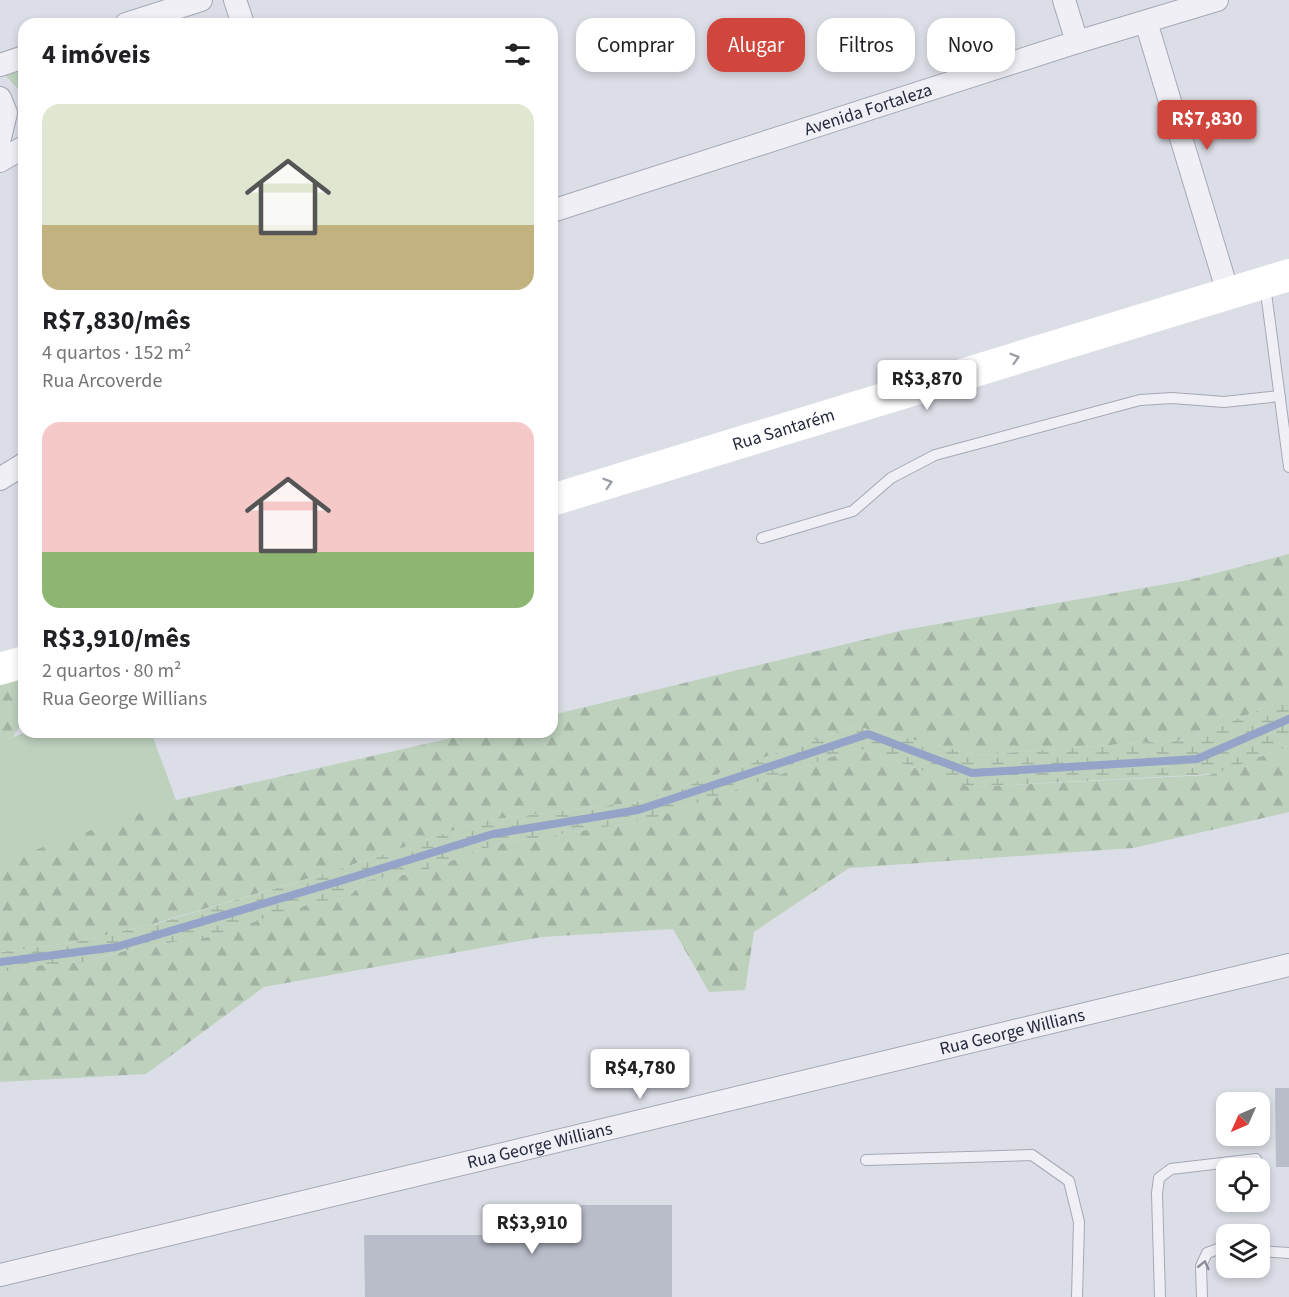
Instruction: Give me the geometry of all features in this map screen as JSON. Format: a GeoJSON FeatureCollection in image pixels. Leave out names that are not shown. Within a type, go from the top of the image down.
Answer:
{"type":"FeatureCollection","features":[{"type":"Feature","properties":{"kind":"street"},"geometry":{"type":"LineString","coordinates":[[145,18],[201,0]]}},
{"type":"Feature","properties":{"kind":"street"},"geometry":{"type":"LineString","coordinates":[[1064,0],[1077,42]]}},
{"type":"Feature","properties":{"kind":"street","name":"Avenida Fortaleza"},"geometry":{"type":"LineString","coordinates":[[558,209],[1077,42],[1217,0]]}},
{"type":"Feature","properties":{"kind":"street"},"geometry":{"type":"LineString","coordinates":[[1146,22],[1228,293]]}},
{"type":"Feature","properties":{"kind":"street"},"geometry":{"type":"LineString","coordinates":[[0,64],[18,59]]}},
{"type":"Feature","properties":{"kind":"street"},"geometry":{"type":"LineString","coordinates":[[0,98],[6,113],[0,138]]}},
{"type":"Feature","properties":{"kind":"street"},"geometry":{"type":"LineString","coordinates":[[0,161],[18,150]]}},
{"type":"Feature","properties":{"kind":"street","name":"Rua Santarém"},"geometry":{"type":"LineString","coordinates":[[558,499],[1277,278]]}},
{"type":"Feature","properties":{"kind":"street"},"geometry":{"type":"LineString","coordinates":[[0,479],[18,468]]}},
{"type":"Feature","properties":{"kind":"street"},"geometry":{"type":"LineString","coordinates":[[0,669],[18,664]]}},
{"type":"Feature","properties":{"kind":"street","name":"Rua George Willians"},"geometry":{"type":"LineString","coordinates":[[0,1275],[1289,965]]}},
{"type":"Feature","properties":{"kind":"lane"},"geometry":{"type":"LineString","coordinates":[[1277,278],[1280,396],[1289,467]]}},
{"type":"Feature","properties":{"kind":"lane"},"geometry":{"type":"LineString","coordinates":[[762,538],[853,511],[891,478],[935,455],[1140,400],[1173,398],[1224,402],[1280,396]]}},
{"type":"Feature","properties":{"kind":"lane"},"geometry":{"type":"LineString","coordinates":[[866,1160],[1032,1155],[1069,1181],[1078,1222],[1077,1297]]}},
{"type":"Feature","properties":{"kind":"lane"},"geometry":{"type":"LineString","coordinates":[[1160,1297],[1157,1193],[1159,1178],[1171,1169],[1216,1164]]}},
{"type":"Feature","properties":{"kind":"lane"},"geometry":{"type":"LineString","coordinates":[[1202,1297],[1202,1266],[1207,1254],[1216,1250]]}},
{"type":"Feature","properties":{"kind":"lane"},"geometry":{"type":"LineString","coordinates":[[1270,1252],[1289,1253]]}},
{"type":"Feature","properties":{"kind":"green space"},"geometry":{"type":"Polygon","coordinates":[[[18,66],[18,89],[1,71],[18,66]]]}},
{"type":"Feature","properties":{"kind":"green space"},"geometry":{"type":"Polygon","coordinates":[[[1289,554],[1289,694],[1279,702],[1188,739],[979,755],[854,726],[637,802],[481,821],[331,872],[149,925],[71,943],[0,952],[0,852],[4,861],[176,800],[452,738],[558,738],[558,714],[904,630],[1189,580],[1289,554]]]}},
{"type":"Feature","properties":{"kind":"green space"},"geometry":{"type":"Polygon","coordinates":[[[18,676],[18,729],[13,737],[0,742],[0,682],[18,676]]]}},
{"type":"Feature","properties":{"kind":"green space"},"geometry":{"type":"Polygon","coordinates":[[[1289,692],[1289,746],[1214,774],[970,787],[857,748],[648,820],[498,844],[417,873],[367,880],[348,897],[313,903],[204,938],[139,947],[85,962],[29,966],[0,973],[0,952],[71,943],[158,923],[331,872],[481,821],[637,802],[854,726],[979,755],[1188,739],[1279,702],[1289,692]]]}},
{"type":"Feature","properties":{"kind":"green space"},"geometry":{"type":"Polygon","coordinates":[[[18,735],[18,738],[153,738],[176,800],[4,862],[0,852],[0,742],[18,735]]]}},
{"type":"Feature","properties":{"kind":"green space"},"geometry":{"type":"Polygon","coordinates":[[[1289,746],[1289,812],[1133,848],[849,868],[754,932],[745,990],[709,992],[673,929],[542,937],[264,987],[146,1074],[0,1082],[0,973],[29,966],[85,962],[139,947],[204,938],[313,903],[348,897],[367,880],[417,873],[498,844],[648,820],[857,748],[970,787],[1209,775],[1289,746]]]}},
{"type":"Feature","properties":{"kind":"building"},"geometry":{"type":"Polygon","coordinates":[[[1275,1088],[1289,1088],[1289,1167],[1276,1167],[1275,1088]]]}},
{"type":"Feature","properties":{"kind":"building"},"geometry":{"type":"Polygon","coordinates":[[[482,1205],[672,1205],[672,1297],[365,1297],[364,1235],[483,1235],[482,1205]]]}},
{"type":"Feature","properties":{"kind":"waterway"},"geometry":{"type":"LineString","coordinates":[[0,962],[116,947],[493,834],[638,810],[868,734],[972,773],[1197,759],[1289,719]]}}]}
